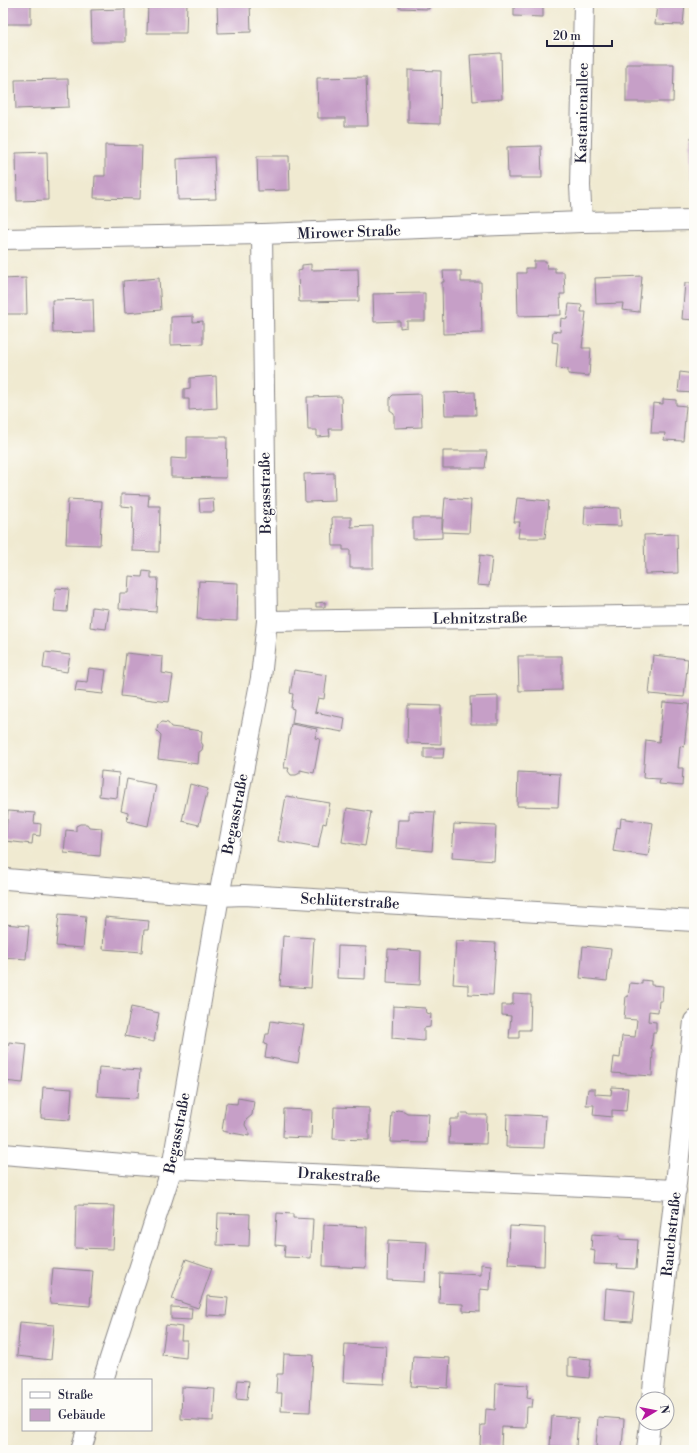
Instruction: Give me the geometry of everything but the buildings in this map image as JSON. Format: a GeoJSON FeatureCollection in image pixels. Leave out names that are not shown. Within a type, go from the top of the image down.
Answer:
{"type":"FeatureCollection","features":[{"type":"Feature","properties":{"kind":"street","name":"Kastanienallee"},"geometry":{"type":"LineString","coordinates":[[582,222],[580,186],[584,3]]}},
{"type":"Feature","properties":{"kind":"street","name":"Mirower Straße"},"geometry":{"type":"LineString","coordinates":[[3,239],[262,234],[582,222],[694,220]]}},
{"type":"Feature","properties":{"kind":"street","name":"Begasstraße"},"geometry":{"type":"LineString","coordinates":[[103,1379],[172,1168],[219,896],[261,678],[267,621],[262,234]]}},
{"type":"Feature","properties":{"kind":"street","name":"Lehnitzstraße"},"geometry":{"type":"LineString","coordinates":[[267,621],[694,615]]}},
{"type":"Feature","properties":{"kind":"street","name":"Schlüterstraße"},"geometry":{"type":"LineString","coordinates":[[6,879],[219,896],[244,895],[694,921]]}},
{"type":"Feature","properties":{"kind":"street","name":"Rauchstraße"},"geometry":{"type":"LineString","coordinates":[[653,1391],[694,1021]]}},
{"type":"Feature","properties":{"kind":"street","name":"Drakestraße"},"geometry":{"type":"LineString","coordinates":[[3,1154],[172,1168],[676,1190]]}},
{"type":"Feature","properties":{"kind":"street"},"geometry":{"type":"LineString","coordinates":[[81,1450],[87,1431]]}},
{"type":"Feature","properties":{"kind":"street"},"geometry":{"type":"LineString","coordinates":[[647,1450],[649,1431]]}}]}
